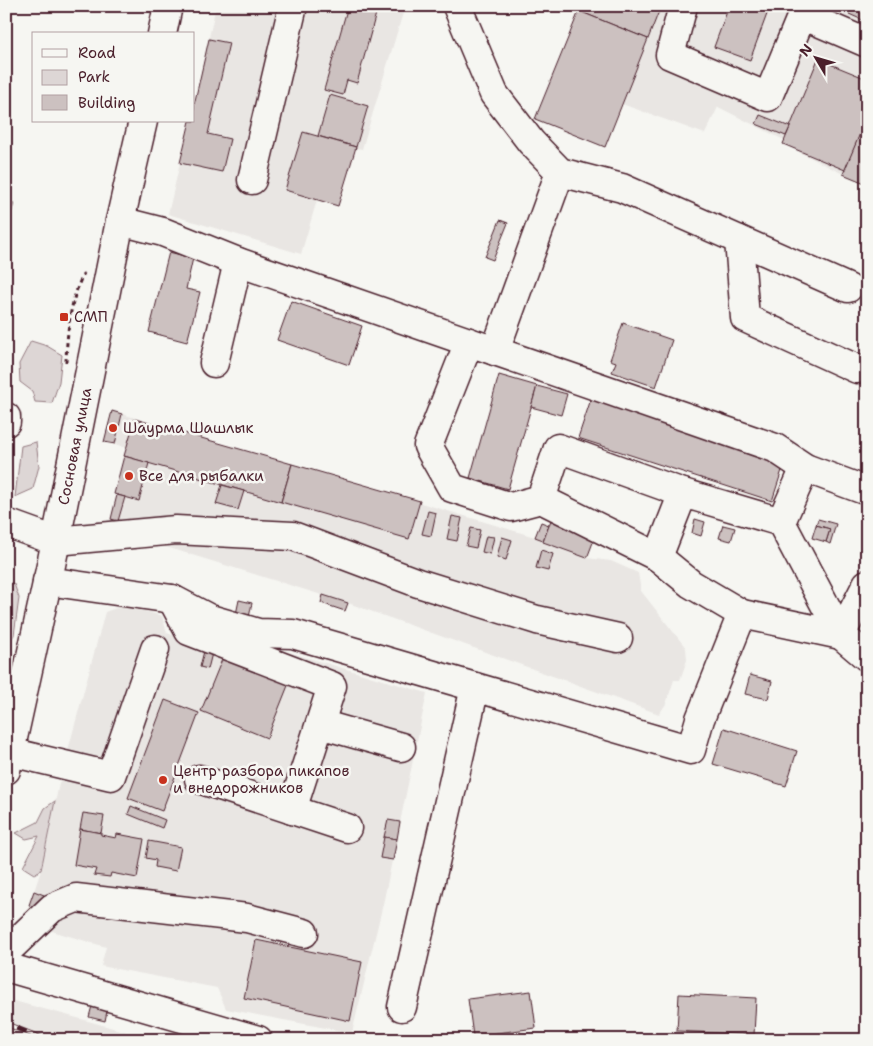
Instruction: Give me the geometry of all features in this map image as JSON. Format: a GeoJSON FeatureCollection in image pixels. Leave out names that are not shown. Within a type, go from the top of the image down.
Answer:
{"type":"FeatureCollection","features":[{"type":"Feature","properties":{"kind":"main road"},"geometry":{"type":"LineString","coordinates":[[162,32],[168,6]]}},
{"type":"Feature","properties":{"kind":"main road"},"geometry":{"type":"LineString","coordinates":[[252,180],[293,6]]}},
{"type":"Feature","properties":{"kind":"main road"},"geometry":{"type":"LineString","coordinates":[[457,6],[494,94],[531,142],[560,172],[622,188],[848,288]]}},
{"type":"Feature","properties":{"kind":"main road"},"geometry":{"type":"LineString","coordinates":[[683,6],[670,55],[768,97],[803,10],[867,43]]}},
{"type":"Feature","properties":{"kind":"main road","name":"Сосновая улица"},"geometry":{"type":"LineString","coordinates":[[8,761],[56,541],[120,221],[143,122]]}},
{"type":"Feature","properties":{"kind":"main road"},"geometry":{"type":"LineString","coordinates":[[495,351],[560,172]]}},
{"type":"Feature","properties":{"kind":"main road"},"geometry":{"type":"LineString","coordinates":[[120,221],[163,232],[238,262],[775,448],[805,468],[867,491]]}},
{"type":"Feature","properties":{"kind":"main road"},"geometry":{"type":"LineString","coordinates":[[739,240],[745,318],[856,370]]}},
{"type":"Feature","properties":{"kind":"main road"},"geometry":{"type":"LineString","coordinates":[[214,364],[238,262]]}},
{"type":"Feature","properties":{"kind":"main road"},"geometry":{"type":"LineString","coordinates":[[468,342],[428,446],[452,488],[511,507],[541,499],[658,557],[691,584],[742,614],[841,635]]}},
{"type":"Feature","properties":{"kind":"main road"},"geometry":{"type":"LineString","coordinates":[[6,417],[6,422]]}},
{"type":"Feature","properties":{"kind":"main road"},"geometry":{"type":"LineString","coordinates":[[541,499],[558,448],[683,492],[781,522],[841,635],[867,657]]}},
{"type":"Feature","properties":{"kind":"main road"},"geometry":{"type":"LineString","coordinates":[[781,522],[805,468]]}},
{"type":"Feature","properties":{"kind":"main road"},"geometry":{"type":"LineString","coordinates":[[658,557],[683,492]]}},
{"type":"Feature","properties":{"kind":"main road"},"geometry":{"type":"LineString","coordinates":[[6,523],[56,541],[176,530],[293,536],[418,583],[537,620],[618,638]]}},
{"type":"Feature","properties":{"kind":"main road"},"geometry":{"type":"LineString","coordinates":[[47,581],[172,599],[210,619],[258,633],[293,634],[691,750],[700,718],[742,614]]}},
{"type":"Feature","properties":{"kind":"main road"},"geometry":{"type":"LineString","coordinates":[[841,635],[867,584]]}},
{"type":"Feature","properties":{"kind":"main road"},"geometry":{"type":"LineString","coordinates":[[172,599],[189,631],[332,686],[292,810]]}},
{"type":"Feature","properties":{"kind":"main road"},"geometry":{"type":"LineString","coordinates":[[8,761],[111,776],[155,649]]}},
{"type":"Feature","properties":{"kind":"main road"},"geometry":{"type":"LineString","coordinates":[[402,1007],[475,687]]}},
{"type":"Feature","properties":{"kind":"main road"},"geometry":{"type":"LineString","coordinates":[[320,724],[401,746]]}},
{"type":"Feature","properties":{"kind":"main road"},"geometry":{"type":"LineString","coordinates":[[199,779],[347,828]]}},
{"type":"Feature","properties":{"kind":"main road"},"geometry":{"type":"LineString","coordinates":[[6,952],[52,908],[76,898],[247,918],[304,933]]}},
{"type":"Feature","properties":{"kind":"main road"},"geometry":{"type":"LineString","coordinates":[[6,967],[258,1040]]}},
{"type":"Feature","properties":{"kind":"shaded area"},"geometry":{"type":"Polygon","coordinates":[[[216,6],[405,6],[362,149],[356,148],[338,206],[317,200],[301,254],[168,214],[180,163],[195,122],[195,100],[216,6]]]}},
{"type":"Feature","properties":{"kind":"shaded area"},"geometry":{"type":"Polygon","coordinates":[[[581,6],[867,6],[867,184],[783,144],[784,140],[718,107],[705,134],[622,104],[605,147],[535,119],[581,6]]]}},
{"type":"Feature","properties":{"kind":"shaded area"},"geometry":{"type":"Polygon","coordinates":[[[122,414],[535,537],[543,540],[543,542],[587,558],[611,561],[638,573],[641,591],[686,648],[687,660],[680,680],[674,680],[666,704],[659,714],[348,603],[98,526],[111,519],[118,521],[125,497],[139,500],[149,464],[127,448],[115,444],[122,414]]]}},
{"type":"Feature","properties":{"kind":"shaded area"},"geometry":{"type":"Polygon","coordinates":[[[124,605],[162,616],[167,633],[204,647],[203,627],[427,693],[383,904],[352,1033],[226,1009],[217,988],[101,966],[106,947],[45,929],[27,913],[41,870],[59,784],[105,612],[124,605]]]}},
{"type":"Feature","properties":{"kind":"shaded area"},"geometry":{"type":"Polygon","coordinates":[[[14,1001],[155,1040],[6,1040],[6,1030],[14,1001]]]}},
{"type":"Feature","properties":{"kind":"green space"},"geometry":{"type":"Polygon","coordinates":[[[31,341],[47,346],[62,355],[59,382],[52,403],[35,402],[32,391],[20,382],[19,364],[31,341]]]}},
{"type":"Feature","properties":{"kind":"green space"},"geometry":{"type":"Polygon","coordinates":[[[36,442],[39,466],[33,489],[15,497],[21,446],[36,442]]]}},
{"type":"Feature","properties":{"kind":"green space"},"geometry":{"type":"Polygon","coordinates":[[[6,581],[14,584],[19,598],[14,635],[6,647],[6,612],[11,590],[6,588],[6,581]]]}},
{"type":"Feature","properties":{"kind":"green space"},"geometry":{"type":"Polygon","coordinates":[[[55,801],[41,870],[34,874],[23,867],[39,836],[26,839],[16,833],[38,822],[45,808],[55,801]]]}},
{"type":"Feature","properties":{"kind":"building"},"geometry":{"type":"Polygon","coordinates":[[[348,6],[378,6],[357,83],[347,80],[343,95],[324,90],[348,6]]]}},
{"type":"Feature","properties":{"kind":"building"},"geometry":{"type":"Polygon","coordinates":[[[581,6],[661,6],[648,39],[579,11],[581,6]]]}},
{"type":"Feature","properties":{"kind":"building"},"geometry":{"type":"Polygon","coordinates":[[[729,6],[770,6],[750,60],[714,47],[729,6]]]}},
{"type":"Feature","properties":{"kind":"building"},"geometry":{"type":"Polygon","coordinates":[[[852,6],[867,6],[867,22],[849,14],[852,6]]]}},
{"type":"Feature","properties":{"kind":"building"},"geometry":{"type":"Polygon","coordinates":[[[579,11],[648,39],[605,147],[535,119],[579,11]]]}},
{"type":"Feature","properties":{"kind":"building"},"geometry":{"type":"Polygon","coordinates":[[[209,39],[229,43],[208,134],[230,139],[222,172],[180,163],[190,122],[195,122],[195,101],[209,39]]]}},
{"type":"Feature","properties":{"kind":"building"},"geometry":{"type":"Polygon","coordinates":[[[818,59],[867,79],[867,118],[845,170],[783,144],[818,59]]]}},
{"type":"Feature","properties":{"kind":"building"},"geometry":{"type":"Polygon","coordinates":[[[330,95],[368,106],[356,147],[318,136],[330,95]]]}},
{"type":"Feature","properties":{"kind":"building"},"geometry":{"type":"Polygon","coordinates":[[[760,115],[790,127],[786,136],[756,124],[760,115]]]}},
{"type":"Feature","properties":{"kind":"building"},"geometry":{"type":"Polygon","coordinates":[[[864,124],[867,125],[867,184],[843,174],[864,124]]]}},
{"type":"Feature","properties":{"kind":"building"},"geometry":{"type":"Polygon","coordinates":[[[303,132],[356,147],[338,206],[285,190],[303,132]]]}},
{"type":"Feature","properties":{"kind":"building"},"geometry":{"type":"Polygon","coordinates":[[[6,201],[14,203],[11,214],[6,212],[6,201]]]}},
{"type":"Feature","properties":{"kind":"building"},"geometry":{"type":"Polygon","coordinates":[[[500,220],[508,223],[493,260],[485,257],[500,220]]]}},
{"type":"Feature","properties":{"kind":"building"},"geometry":{"type":"Polygon","coordinates":[[[169,252],[193,258],[186,289],[200,292],[187,342],[149,332],[169,252]]]}},
{"type":"Feature","properties":{"kind":"building"},"geometry":{"type":"Polygon","coordinates":[[[291,301],[362,326],[349,365],[277,340],[291,301]]]}},
{"type":"Feature","properties":{"kind":"building"},"geometry":{"type":"Polygon","coordinates":[[[623,323],[672,340],[656,387],[612,372],[616,362],[610,360],[623,323]]]}},
{"type":"Feature","properties":{"kind":"building"},"geometry":{"type":"Polygon","coordinates":[[[499,375],[537,386],[508,489],[470,478],[499,375]]]}},
{"type":"Feature","properties":{"kind":"building"},"geometry":{"type":"Polygon","coordinates":[[[537,386],[567,394],[561,415],[531,407],[537,386]]]}},
{"type":"Feature","properties":{"kind":"building"},"geometry":{"type":"Polygon","coordinates":[[[591,399],[785,461],[772,501],[578,438],[591,399]]]}},
{"type":"Feature","properties":{"kind":"building","name":"Шаурма Шашлык"},"geometry":{"type":"Polygon","coordinates":[[[112,411],[122,414],[115,444],[104,442],[112,411]]]}},
{"type":"Feature","properties":{"kind":"building"},"geometry":{"type":"Polygon","coordinates":[[[135,419],[292,464],[281,502],[124,456],[135,419]]]}},
{"type":"Feature","properties":{"kind":"building"},"geometry":{"type":"Polygon","coordinates":[[[124,456],[149,463],[139,501],[114,494],[124,456]]]}},
{"type":"Feature","properties":{"kind":"building"},"geometry":{"type":"Polygon","coordinates":[[[292,464],[420,501],[409,539],[281,502],[292,464]]]}},
{"type":"Feature","properties":{"kind":"building"},"geometry":{"type":"Polygon","coordinates":[[[222,485],[244,491],[238,510],[216,504],[222,485]]]}},
{"type":"Feature","properties":{"kind":"building"},"geometry":{"type":"Polygon","coordinates":[[[117,495],[125,497],[118,521],[111,519],[117,495]]]}},
{"type":"Feature","properties":{"kind":"building"},"geometry":{"type":"Polygon","coordinates":[[[428,511],[436,513],[431,536],[422,534],[428,511]]]}},
{"type":"Feature","properties":{"kind":"building"},"geometry":{"type":"Polygon","coordinates":[[[452,516],[462,518],[457,541],[447,539],[452,516]]]}},
{"type":"Feature","properties":{"kind":"building"},"geometry":{"type":"Polygon","coordinates":[[[695,519],[705,522],[701,536],[692,533],[695,519]]]}},
{"type":"Feature","properties":{"kind":"building"},"geometry":{"type":"Polygon","coordinates":[[[818,519],[836,524],[830,544],[826,542],[830,529],[816,525],[818,519]]]}},
{"type":"Feature","properties":{"kind":"building"},"geometry":{"type":"Polygon","coordinates":[[[551,520],[595,537],[587,558],[543,542],[551,520]]]}},
{"type":"Feature","properties":{"kind":"building"},"geometry":{"type":"Polygon","coordinates":[[[541,522],[549,525],[543,540],[535,537],[541,522]]]}},
{"type":"Feature","properties":{"kind":"building"},"geometry":{"type":"Polygon","coordinates":[[[723,525],[735,528],[731,541],[719,538],[723,525]]]}},
{"type":"Feature","properties":{"kind":"building"},"geometry":{"type":"Polygon","coordinates":[[[816,525],[830,529],[826,542],[812,538],[816,525]]]}},
{"type":"Feature","properties":{"kind":"building"},"geometry":{"type":"Polygon","coordinates":[[[471,528],[480,530],[476,548],[466,546],[471,528]]]}},
{"type":"Feature","properties":{"kind":"building"},"geometry":{"type":"Polygon","coordinates":[[[486,536],[494,537],[490,554],[482,552],[486,536]]]}},
{"type":"Feature","properties":{"kind":"building"},"geometry":{"type":"Polygon","coordinates":[[[502,537],[512,540],[506,560],[497,557],[502,537]]]}},
{"type":"Feature","properties":{"kind":"building"},"geometry":{"type":"Polygon","coordinates":[[[541,550],[553,554],[548,571],[536,568],[541,550]]]}},
{"type":"Feature","properties":{"kind":"building"},"geometry":{"type":"Polygon","coordinates":[[[323,595],[348,603],[345,611],[321,603],[323,595]]]}},
{"type":"Feature","properties":{"kind":"building"},"geometry":{"type":"Polygon","coordinates":[[[239,600],[252,603],[248,622],[235,619],[239,600]]]}},
{"type":"Feature","properties":{"kind":"building"},"geometry":{"type":"Polygon","coordinates":[[[205,647],[213,649],[208,669],[200,667],[205,647]]]}},
{"type":"Feature","properties":{"kind":"building"},"geometry":{"type":"Polygon","coordinates":[[[223,657],[289,683],[267,738],[201,711],[223,657]]]}},
{"type":"Feature","properties":{"kind":"building"},"geometry":{"type":"Polygon","coordinates":[[[750,675],[772,681],[768,699],[745,694],[750,675]]]}},
{"type":"Feature","properties":{"kind":"building"},"geometry":{"type":"Polygon","coordinates":[[[165,700],[199,713],[162,811],[128,798],[165,700]]]}},
{"type":"Feature","properties":{"kind":"building"},"geometry":{"type":"Polygon","coordinates":[[[724,728],[797,751],[786,786],[713,764],[724,728]]]}},
{"type":"Feature","properties":{"kind":"building"},"geometry":{"type":"Polygon","coordinates":[[[131,806],[165,820],[162,828],[128,814],[131,806]]]}},
{"type":"Feature","properties":{"kind":"building"},"geometry":{"type":"Polygon","coordinates":[[[83,813],[104,816],[101,833],[80,829],[83,813]]]}},
{"type":"Feature","properties":{"kind":"building"},"geometry":{"type":"Polygon","coordinates":[[[388,820],[400,822],[397,839],[384,837],[388,820]]]}},
{"type":"Feature","properties":{"kind":"building"},"geometry":{"type":"Polygon","coordinates":[[[80,829],[116,838],[117,834],[144,839],[137,878],[111,873],[110,877],[94,875],[96,869],[74,865],[80,829]]]}},
{"type":"Feature","properties":{"kind":"building"},"geometry":{"type":"Polygon","coordinates":[[[384,837],[397,839],[393,860],[380,858],[384,837]]]}},
{"type":"Feature","properties":{"kind":"building"},"geometry":{"type":"Polygon","coordinates":[[[149,841],[181,847],[176,871],[155,867],[156,860],[146,858],[149,841]]]}},
{"type":"Feature","properties":{"kind":"building"},"geometry":{"type":"Polygon","coordinates":[[[34,891],[44,895],[40,908],[29,905],[34,891]]]}},
{"type":"Feature","properties":{"kind":"building"},"geometry":{"type":"Polygon","coordinates":[[[256,940],[362,962],[350,1021],[244,998],[256,940]]]}},
{"type":"Feature","properties":{"kind":"building"},"geometry":{"type":"Polygon","coordinates":[[[531,991],[536,1028],[473,1036],[468,999],[531,991]]]}},
{"type":"Feature","properties":{"kind":"building"},"geometry":{"type":"Polygon","coordinates":[[[679,994],[756,998],[754,1035],[677,1031],[679,994]]]}},
{"type":"Feature","properties":{"kind":"building"},"geometry":{"type":"Polygon","coordinates":[[[93,1002],[108,1006],[105,1021],[89,1017],[93,1002]]]}},
{"type":"Feature","properties":{"kind":"railway"},"geometry":{"type":"LineString","coordinates":[[6,1024],[47,1040]]}},
{"type":"Feature","properties":{"kind":"place","name":"СМП"},"geometry":{"type":"Point","coordinates":[64,317]}},
{"type":"Feature","properties":{"kind":"place","name":"Шаурма Шашлык"},"geometry":{"type":"Point","coordinates":[113,428]}},
{"type":"Feature","properties":{"kind":"place","name":"Все для рыбалки"},"geometry":{"type":"Point","coordinates":[129,476]}},
{"type":"Feature","properties":{"kind":"place","name":"Центр разбора пикапов и внедорожников"},"geometry":{"type":"Point","coordinates":[163,780]}}]}
